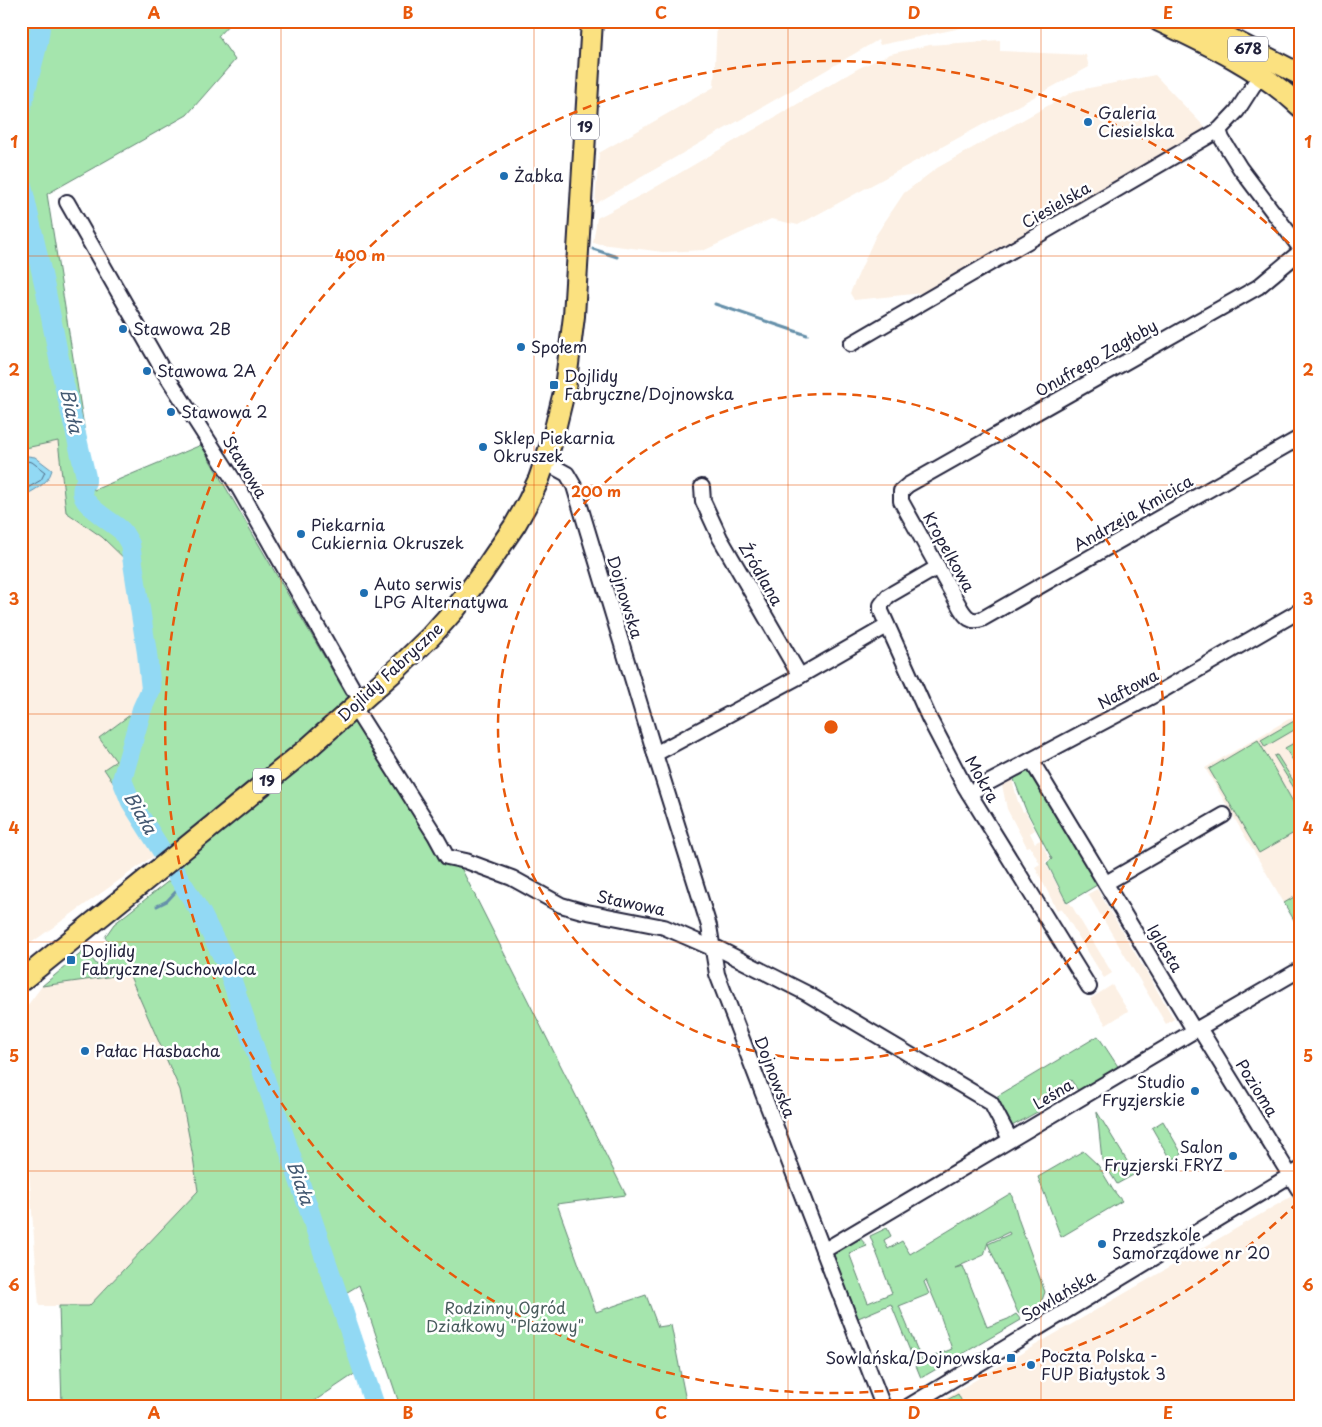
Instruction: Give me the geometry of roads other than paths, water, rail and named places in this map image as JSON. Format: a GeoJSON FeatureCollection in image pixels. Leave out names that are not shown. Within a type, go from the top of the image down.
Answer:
{"type":"FeatureCollection","features":[{"type":"Feature","properties":{"kind":"highway","name":"Dojlidy Fabryczne"},"geometry":{"type":"LineString","coordinates":[[25,980],[292,761],[422,646],[464,598],[522,513],[534,491],[552,441],[568,372],[574,316],[592,21]]}},
{"type":"Feature","properties":{"kind":"highway","name":"678"},"geometry":{"type":"LineString","coordinates":[[1158,21],[1204,43],[1260,75],[1285,92],[1301,107]]}},
{"type":"Feature","properties":{"kind":"highway","name":"678"},"geometry":{"type":"LineString","coordinates":[[1196,21],[1301,75]]}},
{"type":"Feature","properties":{"kind":"street","name":"Ciesielska"},"geometry":{"type":"LineString","coordinates":[[851,344],[1219,130],[1237,112],[1260,75]]}},
{"type":"Feature","properties":{"kind":"street"},"geometry":{"type":"LineString","coordinates":[[1219,130],[1222,139],[1240,168],[1301,250]]}},
{"type":"Feature","properties":{"kind":"street","name":"Stawowa"},"geometry":{"type":"LineString","coordinates":[[66,202],[154,354],[240,490],[353,689],[358,703],[447,857],[466,861],[512,878],[561,905],[664,927],[712,948],[719,949],[806,993],[991,1103],[1010,1139]]}},
{"type":"Feature","properties":{"kind":"street","name":"Onufrego Zagłoby"},"geometry":{"type":"LineString","coordinates":[[904,488],[1258,287],[1301,250]]}},
{"type":"Feature","properties":{"kind":"street","name":"Andrzeja Kmicica"},"geometry":{"type":"LineString","coordinates":[[982,620],[1301,437]]}},
{"type":"Feature","properties":{"kind":"street","name":"Dojnowska"},"geometry":{"type":"LineString","coordinates":[[545,462],[567,474],[574,486],[709,926],[716,974],[883,1406]]}},
{"type":"Feature","properties":{"kind":"street","name":"Źródlana"},"geometry":{"type":"LineString","coordinates":[[702,487],[703,500],[720,538],[800,676]]}},
{"type":"Feature","properties":{"kind":"street","name":"Kropelkowa"},"geometry":{"type":"LineString","coordinates":[[904,488],[900,495],[901,501],[961,609],[968,618],[982,620]]}},
{"type":"Feature","properties":{"kind":"street","name":"Mokra"},"geometry":{"type":"LineString","coordinates":[[938,568],[888,596],[881,605],[881,611],[929,718],[969,793],[1089,987]]}},
{"type":"Feature","properties":{"kind":"street","name":"Naftowa"},"geometry":{"type":"LineString","coordinates":[[969,793],[1156,694],[1301,610]]}},
{"type":"Feature","properties":{"kind":"street"},"geometry":{"type":"LineString","coordinates":[[655,754],[800,676],[887,626]]}},
{"type":"Feature","properties":{"kind":"street","name":"Iglasta"},"geometry":{"type":"LineString","coordinates":[[1031,760],[1196,1029]]}},
{"type":"Feature","properties":{"kind":"street"},"geometry":{"type":"LineString","coordinates":[[1106,883],[1224,815]]}},
{"type":"Feature","properties":{"kind":"street","name":"Leśna"},"geometry":{"type":"LineString","coordinates":[[823,1250],[1301,969]]}},
{"type":"Feature","properties":{"kind":"street","name":"Pozioma"},"geometry":{"type":"LineString","coordinates":[[1196,1029],[1296,1172],[1301,1193]]}},
{"type":"Feature","properties":{"kind":"street","name":"Sowlańska"},"geometry":{"type":"LineString","coordinates":[[909,1406],[1296,1172]]}},
{"type":"Feature","properties":{"kind":"water"},"geometry":{"type":"Polygon","coordinates":[[[21,455],[35,457],[52,470],[44,483],[21,498],[21,455]]]}},
{"type":"Feature","properties":{"kind":"waterway","name":"Biała"},"geometry":{"type":"LineString","coordinates":[[21,109],[38,42],[41,21]]}},
{"type":"Feature","properties":{"kind":"waterway","name":"Biała"},"geometry":{"type":"LineString","coordinates":[[21,181],[64,384],[86,477],[83,496],[94,510],[122,531],[130,544],[151,689],[142,709],[122,780],[131,802],[201,913],[226,963],[375,1406]]}},
{"type":"Feature","properties":{"kind":"waterway"},"geometry":{"type":"LineString","coordinates":[[593,249],[617,257]]}},
{"type":"Feature","properties":{"kind":"waterway"},"geometry":{"type":"LineString","coordinates":[[715,304],[807,335]]}},
{"type":"Feature","properties":{"kind":"waterway"},"geometry":{"type":"LineString","coordinates":[[157,906],[167,901],[183,884]]}},
{"type":"Feature","properties":{"kind":"place","name":"Galeria Ciesielska"},"geometry":{"type":"Point","coordinates":[1088,122]}},
{"type":"Feature","properties":{"kind":"place","name":"Żabka"},"geometry":{"type":"Point","coordinates":[504,176]}},
{"type":"Feature","properties":{"kind":"place","name":"Stawowa 2B"},"geometry":{"type":"Point","coordinates":[123,329]}},
{"type":"Feature","properties":{"kind":"place","name":"Społem"},"geometry":{"type":"Point","coordinates":[521,347]}},
{"type":"Feature","properties":{"kind":"place","name":"Stawowa 2A"},"geometry":{"type":"Point","coordinates":[147,371]}},
{"type":"Feature","properties":{"kind":"place","name":"Dojlidy Fabryczne/Dojnowska"},"geometry":{"type":"Point","coordinates":[554,385]}},
{"type":"Feature","properties":{"kind":"place","name":"Stawowa 2"},"geometry":{"type":"Point","coordinates":[171,412]}},
{"type":"Feature","properties":{"kind":"place","name":"Sklep Piekarnia Okruszek"},"geometry":{"type":"Point","coordinates":[483,447]}},
{"type":"Feature","properties":{"kind":"place","name":"Piekarnia Cukiernia Okruszek"},"geometry":{"type":"Point","coordinates":[301,534]}},
{"type":"Feature","properties":{"kind":"place","name":"Auto serwis LPG Alternatywa"},"geometry":{"type":"Point","coordinates":[364,593]}},
{"type":"Feature","properties":{"kind":"place","name":"Dojlidy Fabryczne/Suchowolca"},"geometry":{"type":"Point","coordinates":[71,960]}},
{"type":"Feature","properties":{"kind":"place","name":"Pałac Hasbacha"},"geometry":{"type":"Point","coordinates":[85,1051]}},
{"type":"Feature","properties":{"kind":"place","name":"Studio Fryzjerskie"},"geometry":{"type":"Point","coordinates":[1195,1091]}},
{"type":"Feature","properties":{"kind":"place","name":"Salon Fryzjerski FRYZ"},"geometry":{"type":"Point","coordinates":[1233,1156]}},
{"type":"Feature","properties":{"kind":"place","name":"Przedszkole Samorządowe nr 20"},"geometry":{"type":"Point","coordinates":[1102,1244]}},
{"type":"Feature","properties":{"kind":"place","name":"Sowlańska/Dojnowska"},"geometry":{"type":"Point","coordinates":[1011,1358]}},
{"type":"Feature","properties":{"kind":"place","name":"Poczta Polska - FUP Białystok 3"},"geometry":{"type":"Point","coordinates":[1031,1365]}},
{"type":"Feature","properties":{"kind":"park label","name":"Rodzinny Ogród Działkowy \"Plażowy\""},"geometry":{"type":"Point","coordinates":[505,1317]}}]}
